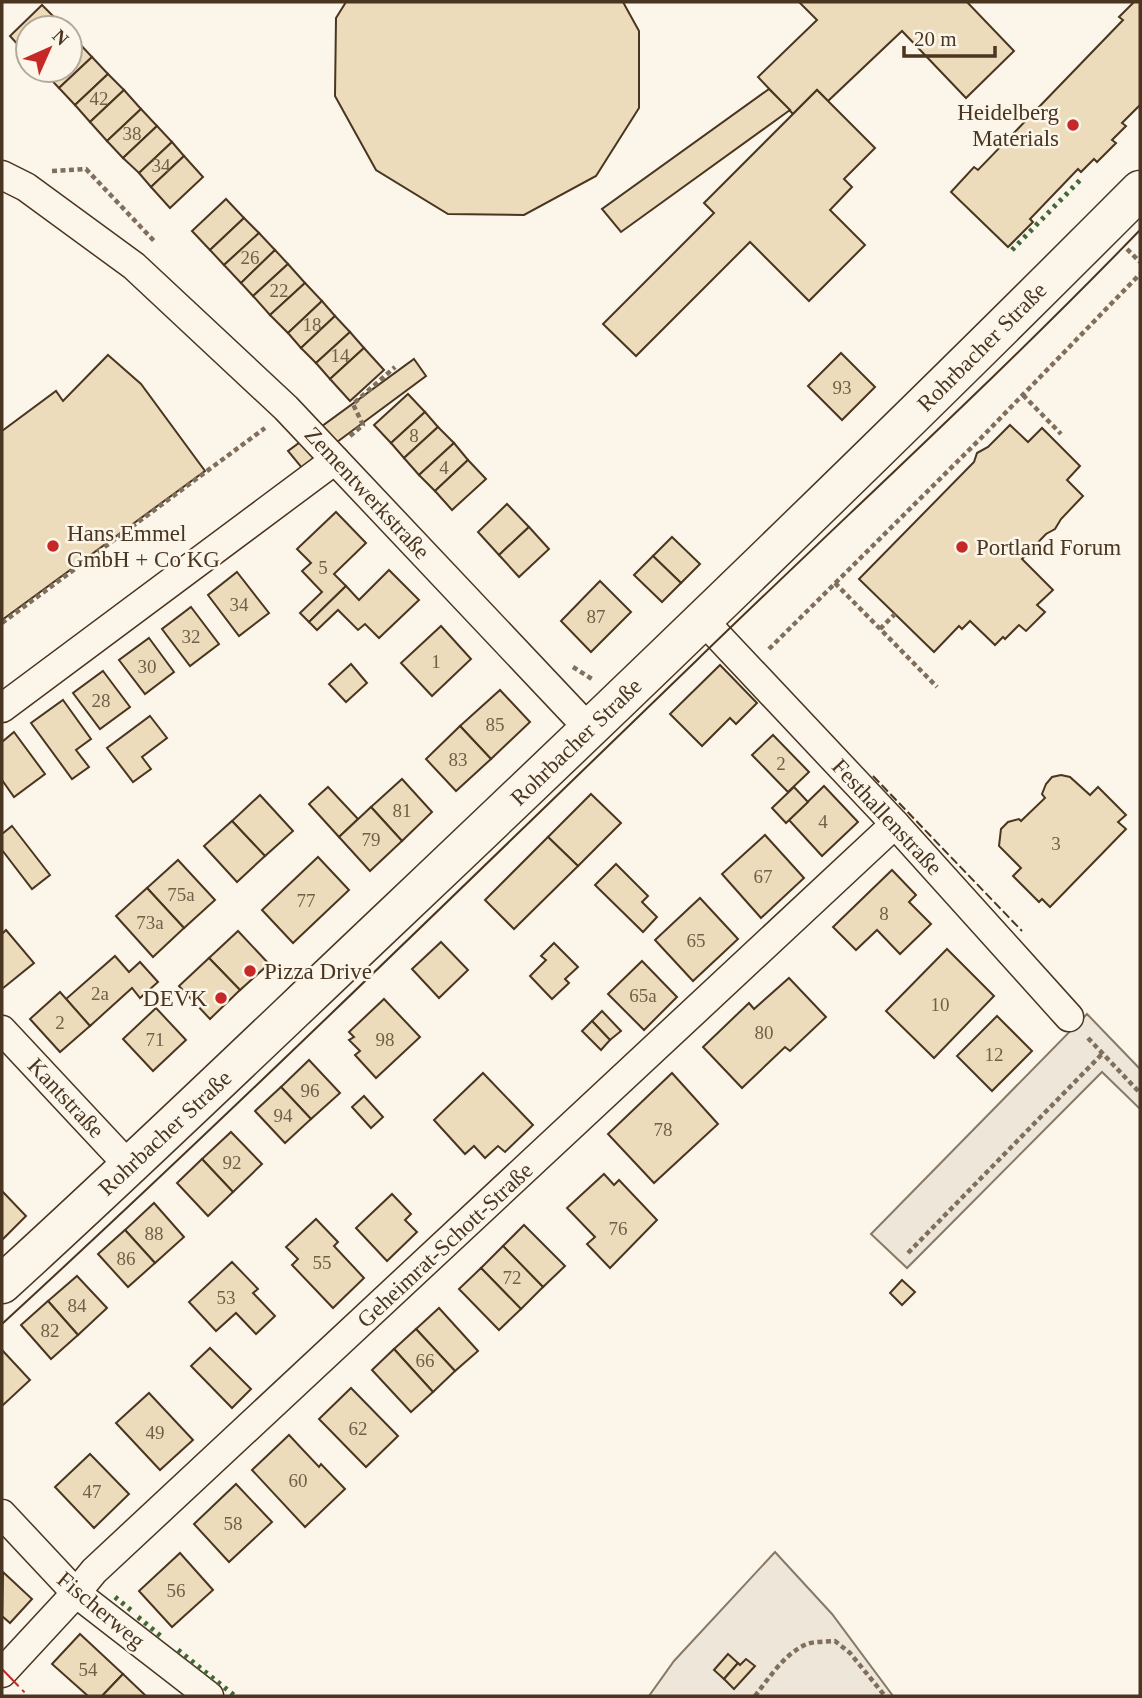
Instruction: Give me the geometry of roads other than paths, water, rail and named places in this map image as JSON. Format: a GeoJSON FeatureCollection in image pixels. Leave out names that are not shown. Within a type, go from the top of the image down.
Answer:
{"type":"FeatureCollection","features":[{"type":"Feature","properties":{"kind":"main road","name":"Rohrbacher Straße"},"geometry":{"type":"LineString","coordinates":[[2,1284],[130,1167],[590,730],[936,394],[1140,190]]}},
{"type":"Feature","properties":{"kind":"street","name":"Zementwerkstraße"},"geometry":{"type":"LineString","coordinates":[[2,175],[26,187],[134,266],[286,408],[340,451],[590,730]]}},
{"type":"Feature","properties":{"kind":"street"},"geometry":{"type":"LineString","coordinates":[[2,708],[340,451]]}},
{"type":"Feature","properties":{"kind":"street","name":"Festhallenstraße"},"geometry":{"type":"LineString","coordinates":[[703,620],[895,824],[1069,1017]]}},
{"type":"Feature","properties":{"kind":"street","name":"Geheimrat-Schott-Straße"},"geometry":{"type":"LineString","coordinates":[[2,1673],[94,1571],[895,824]]}},
{"type":"Feature","properties":{"kind":"street","name":"Kantstraße"},"geometry":{"type":"LineString","coordinates":[[2,1030],[130,1167]]}},
{"type":"Feature","properties":{"kind":"street","name":"Fischerweg"},"geometry":{"type":"LineString","coordinates":[[2,1514],[76,1593],[209,1696]]}},
{"type":"Feature","properties":{"kind":"tram line"},"geometry":{"type":"LineString","coordinates":[[2,1324],[351,995],[976,393],[1140,230]]}},
{"type":"Feature","properties":{"kind":"place","name":"Heidelberg Materials"},"geometry":{"type":"Point","coordinates":[1073,125]}},
{"type":"Feature","properties":{"kind":"place","name":"Hans Emmel GmbH + Co KG"},"geometry":{"type":"Point","coordinates":[53,546]}},
{"type":"Feature","properties":{"kind":"place","name":"Portland Forum"},"geometry":{"type":"Point","coordinates":[962,547]}},
{"type":"Feature","properties":{"kind":"place","name":"Pizza Drive"},"geometry":{"type":"Point","coordinates":[250,971]}},
{"type":"Feature","properties":{"kind":"place","name":"DEVK"},"geometry":{"type":"Point","coordinates":[221,998]}}]}
